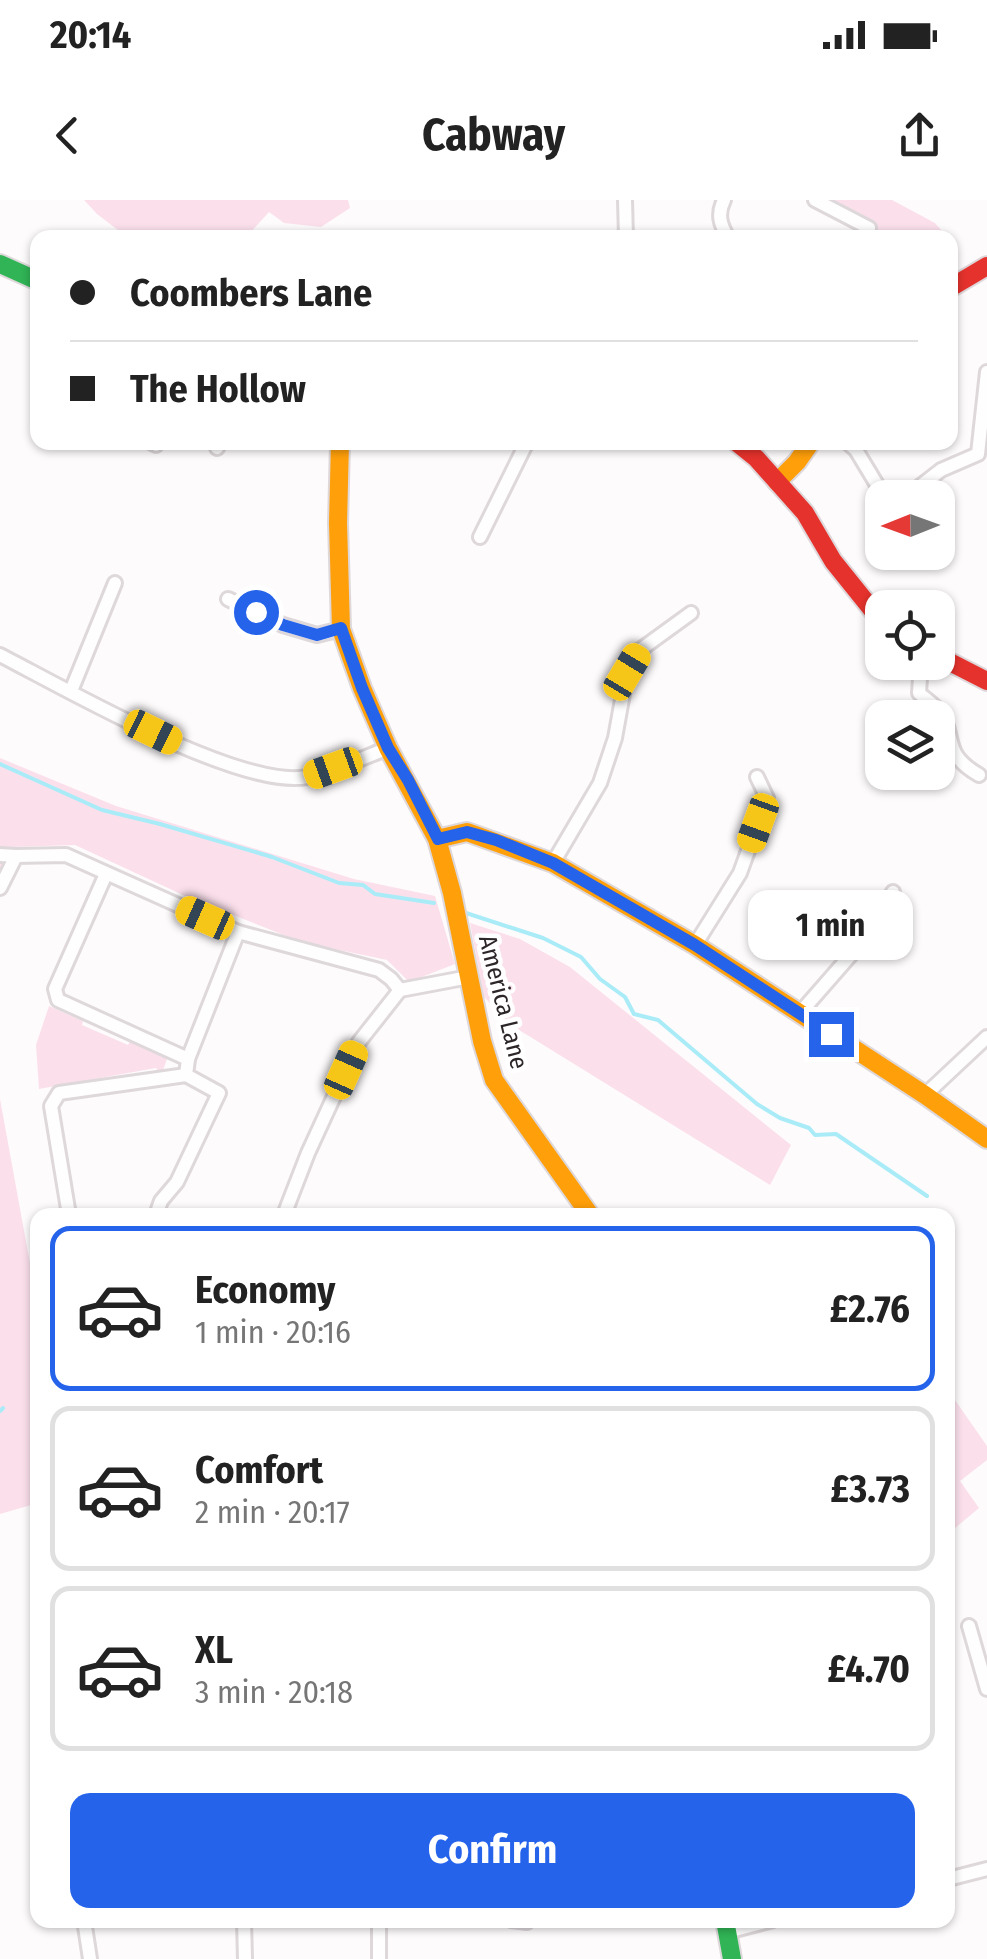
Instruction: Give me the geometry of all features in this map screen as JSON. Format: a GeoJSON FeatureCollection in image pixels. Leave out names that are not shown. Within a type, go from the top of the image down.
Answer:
{"type":"FeatureCollection","features":[{"type":"Feature","properties":{"kind":"street"},"geometry":{"type":"LineString","coordinates":[[626,200],[626,230]]}},
{"type":"Feature","properties":{"kind":"street"},"geometry":{"type":"LineString","coordinates":[[723,230],[719,211],[724,200]]}},
{"type":"Feature","properties":{"kind":"street"},"geometry":{"type":"LineString","coordinates":[[815,200],[868,230]]}},
{"type":"Feature","properties":{"kind":"street"},"geometry":{"type":"LineString","coordinates":[[0,264],[30,277]]}},
{"type":"Feature","properties":{"kind":"street"},"geometry":{"type":"LineString","coordinates":[[958,281],[987,266]]}},
{"type":"Feature","properties":{"kind":"street"},"geometry":{"type":"LineString","coordinates":[[928,480],[940,470],[978,454],[983,370]]}},
{"type":"Feature","properties":{"kind":"street","name":"America Lane"},"geometry":{"type":"LineString","coordinates":[[340,450],[341,628],[388,748],[438,839],[494,1080],[585,1208]]}},
{"type":"Feature","properties":{"kind":"street"},"geometry":{"type":"LineString","coordinates":[[480,536],[523,450]]}},
{"type":"Feature","properties":{"kind":"street"},"geometry":{"type":"LineString","coordinates":[[746,450],[805,513],[833,561],[865,601]]}},
{"type":"Feature","properties":{"kind":"street"},"geometry":{"type":"LineString","coordinates":[[777,482],[805,450]]}},
{"type":"Feature","properties":{"kind":"street"},"geometry":{"type":"LineString","coordinates":[[856,450],[874,480]]}},
{"type":"Feature","properties":{"kind":"street"},"geometry":{"type":"LineString","coordinates":[[71,691],[116,583]]}},
{"type":"Feature","properties":{"kind":"street"},"geometry":{"type":"LineString","coordinates":[[228,599],[283,625],[317,635],[341,628]]}},
{"type":"Feature","properties":{"kind":"street"},"geometry":{"type":"LineString","coordinates":[[553,863],[600,784],[615,738],[627,672],[640,650],[691,613]]}},
{"type":"Feature","properties":{"kind":"street"},"geometry":{"type":"LineString","coordinates":[[0,655],[180,746],[264,776],[306,778],[388,748]]}},
{"type":"Feature","properties":{"kind":"street"},"geometry":{"type":"LineString","coordinates":[[955,667],[987,681]]}},
{"type":"Feature","properties":{"kind":"street"},"geometry":{"type":"LineString","coordinates":[[920,680],[919,693],[938,709],[957,758],[979,776]]}},
{"type":"Feature","properties":{"kind":"street"},"geometry":{"type":"LineString","coordinates":[[695,945],[740,873],[766,798],[757,778]]}},
{"type":"Feature","properties":{"kind":"street"},"geometry":{"type":"LineString","coordinates":[[438,839],[467,832],[553,863],[695,945],[983,1135]]}},
{"type":"Feature","properties":{"kind":"street"},"geometry":{"type":"LineString","coordinates":[[0,854],[66,855],[238,932],[379,970],[400,990]]}},
{"type":"Feature","properties":{"kind":"street"},"geometry":{"type":"LineString","coordinates":[[0,888],[16,856]]}},
{"type":"Feature","properties":{"kind":"street"},"geometry":{"type":"LineString","coordinates":[[106,874],[55,989],[58,1000],[188,1060]]}},
{"type":"Feature","properties":{"kind":"street"},"geometry":{"type":"LineString","coordinates":[[800,1013],[869,934],[893,892]]}},
{"type":"Feature","properties":{"kind":"street"},"geometry":{"type":"LineString","coordinates":[[186,1075],[188,1060],[238,932]]}},
{"type":"Feature","properties":{"kind":"street"},"geometry":{"type":"LineString","coordinates":[[287,1208],[359,1042],[400,990],[469,977]]}},
{"type":"Feature","properties":{"kind":"street"},"geometry":{"type":"LineString","coordinates":[[925,1095],[987,1038]]}},
{"type":"Feature","properties":{"kind":"street"},"geometry":{"type":"LineString","coordinates":[[67,1208],[51,1106],[60,1092],[186,1075],[219,1093],[177,1182],[159,1208]]}},
{"type":"Feature","properties":{"kind":"street"},"geometry":{"type":"LineString","coordinates":[[969,1626],[987,1688]]}},
{"type":"Feature","properties":{"kind":"street"},"geometry":{"type":"LineString","coordinates":[[955,1877],[987,1869]]}},
{"type":"Feature","properties":{"kind":"street"},"geometry":{"type":"LineString","coordinates":[[85,1928],[90,1959]]}},
{"type":"Feature","properties":{"kind":"street"},"geometry":{"type":"LineString","coordinates":[[244,1928],[245,1959]]}},
{"type":"Feature","properties":{"kind":"street"},"geometry":{"type":"LineString","coordinates":[[378,1959],[379,1928]]}},
{"type":"Feature","properties":{"kind":"street"},"geometry":{"type":"LineString","coordinates":[[726,1928],[732,1959]]}},
{"type":"Feature","properties":{"kind":"shaded area"},"geometry":{"type":"Polygon","coordinates":[[[84,200],[348,200],[350,208],[321,227],[284,223],[269,212],[253,230],[118,230],[84,200]]]}},
{"type":"Feature","properties":{"kind":"shaded area"},"geometry":{"type":"Polygon","coordinates":[[[829,200],[892,200],[941,230],[873,230],[829,200]]]}},
{"type":"Feature","properties":{"kind":"shaded area"},"geometry":{"type":"Polygon","coordinates":[[[0,758],[116,806],[354,879],[435,896],[455,964],[409,982],[387,960],[301,942],[183,895],[75,845],[13,847],[0,874],[0,758]]]}},
{"type":"Feature","properties":{"kind":"shaded area"},"geometry":{"type":"Polygon","coordinates":[[[470,923],[520,939],[570,967],[791,1145],[770,1185],[511,1025],[484,997],[470,923]]]}},
{"type":"Feature","properties":{"kind":"shaded area"},"geometry":{"type":"Polygon","coordinates":[[[49,1006],[83,1021],[82,1025],[167,1059],[163,1070],[156,1068],[39,1089],[36,1045],[49,1006]]]}},
{"type":"Feature","properties":{"kind":"shaded area"},"geometry":{"type":"Polygon","coordinates":[[[0,1099],[30,1264],[30,1505],[0,1514],[0,1099]]]}},
{"type":"Feature","properties":{"kind":"shaded area"},"geometry":{"type":"Polygon","coordinates":[[[955,1400],[987,1446],[987,1460],[960,1481],[979,1508],[955,1528],[955,1400]]]}},
{"type":"Feature","properties":{"kind":"waterway"},"geometry":{"type":"LineString","coordinates":[[0,764],[102,810],[272,857],[339,883],[363,885],[375,894],[434,903]]}},
{"type":"Feature","properties":{"kind":"waterway"},"geometry":{"type":"LineString","coordinates":[[463,912],[543,938],[581,957],[600,979],[625,997],[634,1014],[658,1020],[757,1104],[780,1118],[809,1128],[815,1135],[836,1134],[927,1196]]}},
{"type":"Feature","properties":{"kind":"waterway"},"geometry":{"type":"LineString","coordinates":[[0,1411],[3,1408]]}},
{"type":"Feature","properties":{"kind":"traffic: fast"},"geometry":{"type":"LineString","coordinates":[[0,264],[30,277]]}},
{"type":"Feature","properties":{"kind":"traffic: fast"},"geometry":{"type":"LineString","coordinates":[[726,1928],[732,1959]]}},
{"type":"Feature","properties":{"kind":"traffic: slow"},"geometry":{"type":"LineString","coordinates":[[340,450],[341,629],[388,748],[437,839],[494,1080],[585,1208]]}},
{"type":"Feature","properties":{"kind":"traffic: slow"},"geometry":{"type":"LineString","coordinates":[[777,482],[805,450]]}},
{"type":"Feature","properties":{"kind":"traffic: slow"},"geometry":{"type":"LineString","coordinates":[[437,839],[467,832],[553,863],[695,945],[987,1139]]}},
{"type":"Feature","properties":{"kind":"traffic: jam"},"geometry":{"type":"LineString","coordinates":[[958,283],[987,266]]}},
{"type":"Feature","properties":{"kind":"traffic: jam"},"geometry":{"type":"LineString","coordinates":[[746,450],[805,513],[833,561],[865,601]]}},
{"type":"Feature","properties":{"kind":"traffic: jam"},"geometry":{"type":"LineString","coordinates":[[955,665],[987,681]]}},
{"type":"Feature","properties":{"kind":"route"},"geometry":{"type":"LineString","coordinates":[[256,612],[317,635],[341,628],[388,748],[438,839],[467,832],[553,863],[695,945],[831,1034]]}}]}
